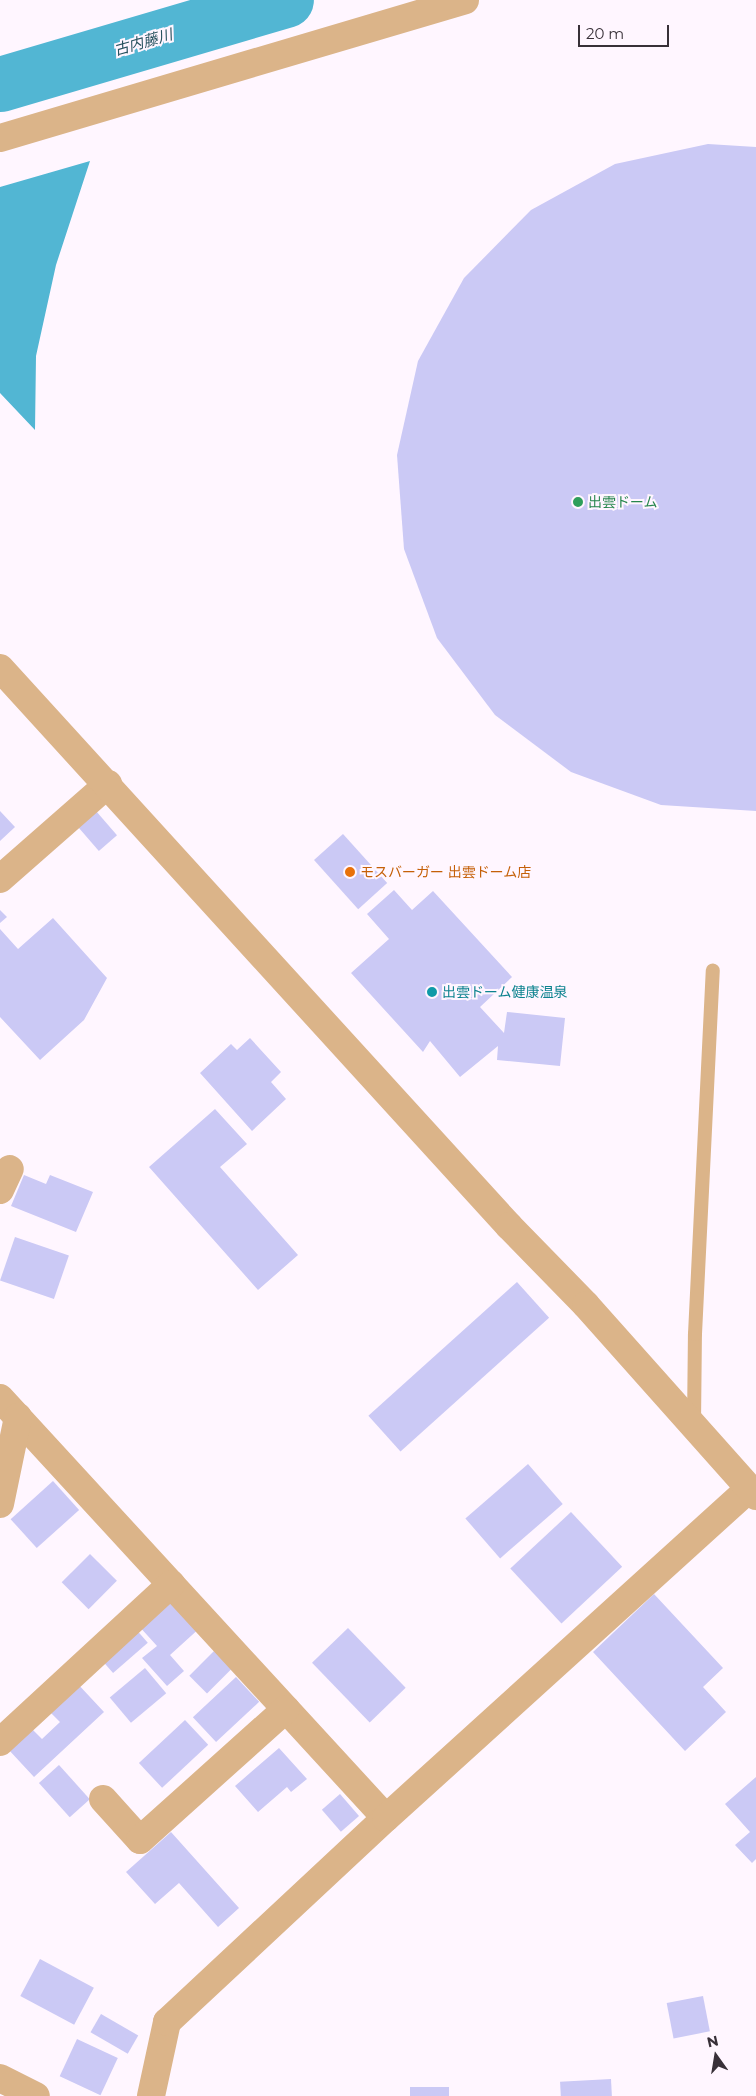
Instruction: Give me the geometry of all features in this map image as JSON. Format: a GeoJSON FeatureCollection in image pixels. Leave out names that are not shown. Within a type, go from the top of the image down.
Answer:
{"type":"FeatureCollection","features":[{"type":"Feature","properties":{"kind":"street"},"geometry":{"type":"LineString","coordinates":[[0,138],[465,0]]}},
{"type":"Feature","properties":{"kind":"street"},"geometry":{"type":"LineString","coordinates":[[0,668],[108,784],[502,1218],[586,1305],[753,1492],[386,1818],[167,2022],[151,2096]]}},
{"type":"Feature","properties":{"kind":"street"},"geometry":{"type":"LineString","coordinates":[[0,879],[108,784]]}},
{"type":"Feature","properties":{"kind":"street"},"geometry":{"type":"LineString","coordinates":[[0,1504],[9,1408]]}},
{"type":"Feature","properties":{"kind":"street"},"geometry":{"type":"LineString","coordinates":[[9,1408],[386,1818]]}},
{"type":"Feature","properties":{"kind":"street"},"geometry":{"type":"LineString","coordinates":[[0,1742],[171,1584]]}},
{"type":"Feature","properties":{"kind":"street"},"geometry":{"type":"LineString","coordinates":[[103,1799],[140,1840],[286,1709]]}},
{"type":"Feature","properties":{"kind":"street"},"geometry":{"type":"LineString","coordinates":[[0,2078],[36,2096]]}},
{"type":"Feature","properties":{"kind":"lane"},"geometry":{"type":"LineString","coordinates":[[694,1426],[695,1334],[713,970]]}},
{"type":"Feature","properties":{"kind":"water"},"geometry":{"type":"Polygon","coordinates":[[[90,161],[56,265],[36,356],[35,430],[0,393],[0,187],[90,161]]]}},
{"type":"Feature","properties":{"kind":"building","name":"出雲ドーム"},"geometry":{"type":"Polygon","coordinates":[[[708,144],[756,147],[756,811],[661,805],[571,772],[495,715],[437,638],[404,549],[397,455],[418,361],[464,278],[531,210],[615,164],[708,144]]]}},
{"type":"Feature","properties":{"kind":"building"},"geometry":{"type":"Polygon","coordinates":[[[0,811],[15,827],[0,841],[0,811]]]}},
{"type":"Feature","properties":{"kind":"building"},"geometry":{"type":"Polygon","coordinates":[[[96,811],[117,835],[99,851],[78,827],[96,811]]]}},
{"type":"Feature","properties":{"kind":"building","name":"モスバーガー 出雲ドーム店"},"geometry":{"type":"Polygon","coordinates":[[[343,834],[387,883],[358,909],[314,860],[343,834]]]}},
{"type":"Feature","properties":{"kind":"building","name":"出雲ドーム健康温泉"},"geometry":{"type":"Polygon","coordinates":[[[394,890],[412,910],[433,891],[512,977],[480,1007],[504,1033],[507,1012],[565,1018],[560,1066],[497,1060],[498,1046],[460,1077],[430,1041],[423,1052],[351,973],[389,939],[367,914],[394,890]]]}},
{"type":"Feature","properties":{"kind":"building"},"geometry":{"type":"Polygon","coordinates":[[[0,910],[7,917],[0,923],[0,910]]]}},
{"type":"Feature","properties":{"kind":"building"},"geometry":{"type":"Polygon","coordinates":[[[53,918],[107,978],[84,1020],[40,1060],[0,1017],[0,929],[18,949],[53,918]]]}},
{"type":"Feature","properties":{"kind":"building"},"geometry":{"type":"Polygon","coordinates":[[[250,1038],[281,1072],[271,1082],[286,1099],[252,1131],[200,1073],[231,1044],[237,1050],[250,1038]]]}},
{"type":"Feature","properties":{"kind":"building"},"geometry":{"type":"Polygon","coordinates":[[[215,1109],[247,1144],[220,1167],[298,1255],[258,1290],[149,1167],[215,1109]]]}},
{"type":"Feature","properties":{"kind":"building"},"geometry":{"type":"Polygon","coordinates":[[[24,1175],[46,1184],[50,1175],[93,1192],[76,1232],[11,1206],[24,1175]]]}},
{"type":"Feature","properties":{"kind":"building"},"geometry":{"type":"Polygon","coordinates":[[[15,1237],[69,1256],[54,1299],[0,1280],[15,1237]]]}},
{"type":"Feature","properties":{"kind":"building"},"geometry":{"type":"Polygon","coordinates":[[[517,1282],[549,1318],[400,1451],[368,1416],[517,1282]]]}},
{"type":"Feature","properties":{"kind":"building"},"geometry":{"type":"Polygon","coordinates":[[[528,1464],[563,1504],[500,1558],[465,1518],[528,1464]]]}},
{"type":"Feature","properties":{"kind":"building"},"geometry":{"type":"Polygon","coordinates":[[[53,1481],[79,1510],[37,1548],[11,1519],[53,1481]]]}},
{"type":"Feature","properties":{"kind":"building"},"geometry":{"type":"Polygon","coordinates":[[[571,1512],[622,1567],[561,1623],[510,1569],[571,1512]]]}},
{"type":"Feature","properties":{"kind":"building"},"geometry":{"type":"Polygon","coordinates":[[[90,1554],[117,1581],[89,1609],[62,1582],[90,1554]]]}},
{"type":"Feature","properties":{"kind":"building"},"geometry":{"type":"Polygon","coordinates":[[[173,1594],[202,1626],[170,1655],[184,1671],[167,1686],[142,1658],[157,1646],[138,1625],[173,1594]]]}},
{"type":"Feature","properties":{"kind":"building"},"geometry":{"type":"Polygon","coordinates":[[[654,1594],[723,1668],[703,1687],[726,1712],[685,1751],[593,1652],[654,1594]]]}},
{"type":"Feature","properties":{"kind":"building"},"geometry":{"type":"Polygon","coordinates":[[[134,1627],[148,1643],[113,1673],[99,1657],[134,1627]]]}},
{"type":"Feature","properties":{"kind":"building"},"geometry":{"type":"Polygon","coordinates":[[[348,1628],[406,1688],[370,1722],[312,1663],[348,1628]]]}},
{"type":"Feature","properties":{"kind":"building"},"geometry":{"type":"Polygon","coordinates":[[[219,1646],[237,1664],[207,1693],[189,1676],[219,1646]]]}},
{"type":"Feature","properties":{"kind":"building"},"geometry":{"type":"Polygon","coordinates":[[[145,1668],[166,1693],[131,1723],[110,1698],[145,1668]]]}},
{"type":"Feature","properties":{"kind":"building"},"geometry":{"type":"Polygon","coordinates":[[[236,1677],[259,1702],[216,1742],[193,1717],[236,1677]]]}},
{"type":"Feature","properties":{"kind":"building"},"geometry":{"type":"Polygon","coordinates":[[[76,1682],[104,1712],[34,1777],[8,1749],[31,1728],[42,1739],[60,1722],[47,1709],[76,1682]]]}},
{"type":"Feature","properties":{"kind":"building"},"geometry":{"type":"Polygon","coordinates":[[[185,1720],[208,1745],[162,1788],[139,1763],[185,1720]]]}},
{"type":"Feature","properties":{"kind":"building"},"geometry":{"type":"Polygon","coordinates":[[[279,1748],[307,1779],[291,1792],[287,1787],[258,1812],[235,1786],[279,1748]]]}},
{"type":"Feature","properties":{"kind":"building"},"geometry":{"type":"Polygon","coordinates":[[[59,1765],[90,1799],[70,1817],[39,1783],[59,1765]]]}},
{"type":"Feature","properties":{"kind":"building"},"geometry":{"type":"Polygon","coordinates":[[[756,1777],[756,1859],[752,1863],[735,1845],[750,1832],[725,1804],[756,1777]]]}},
{"type":"Feature","properties":{"kind":"building"},"geometry":{"type":"Polygon","coordinates":[[[340,1794],[359,1816],[341,1832],[322,1810],[340,1794]]]}},
{"type":"Feature","properties":{"kind":"building"},"geometry":{"type":"Polygon","coordinates":[[[171,1832],[239,1908],[218,1927],[179,1883],[155,1904],[126,1872],[171,1832]]]}},
{"type":"Feature","properties":{"kind":"building"},"geometry":{"type":"Polygon","coordinates":[[[40,1959],[94,1988],[74,2025],[20,1996],[40,1959]]]}},
{"type":"Feature","properties":{"kind":"building"},"geometry":{"type":"Polygon","coordinates":[[[703,1996],[710,2031],[674,2038],[667,2003],[703,1996]]]}},
{"type":"Feature","properties":{"kind":"building"},"geometry":{"type":"Polygon","coordinates":[[[101,2014],[138,2036],[128,2054],[90,2032],[101,2014]]]}},
{"type":"Feature","properties":{"kind":"building"},"geometry":{"type":"Polygon","coordinates":[[[77,2039],[118,2058],[100,2095],[60,2076],[77,2039]]]}},
{"type":"Feature","properties":{"kind":"building"},"geometry":{"type":"Polygon","coordinates":[[[611,2079],[612,2096],[561,2096],[560,2082],[611,2079]]]}},
{"type":"Feature","properties":{"kind":"building"},"geometry":{"type":"Polygon","coordinates":[[[410,2087],[449,2087],[449,2096],[410,2096],[410,2087]]]}},
{"type":"Feature","properties":{"kind":"waterway","name":"古内藤川"},"geometry":{"type":"LineString","coordinates":[[0,84],[286,0]]}},
{"type":"Feature","properties":{"kind":"place","name":"出雲ドーム"},"geometry":{"type":"Point","coordinates":[578,502]}},
{"type":"Feature","properties":{"kind":"place","name":"モスバーガー 出雲ドーム店"},"geometry":{"type":"Point","coordinates":[350,872]}},
{"type":"Feature","properties":{"kind":"place","name":"出雲ドーム健康温泉"},"geometry":{"type":"Point","coordinates":[432,992]}}]}
